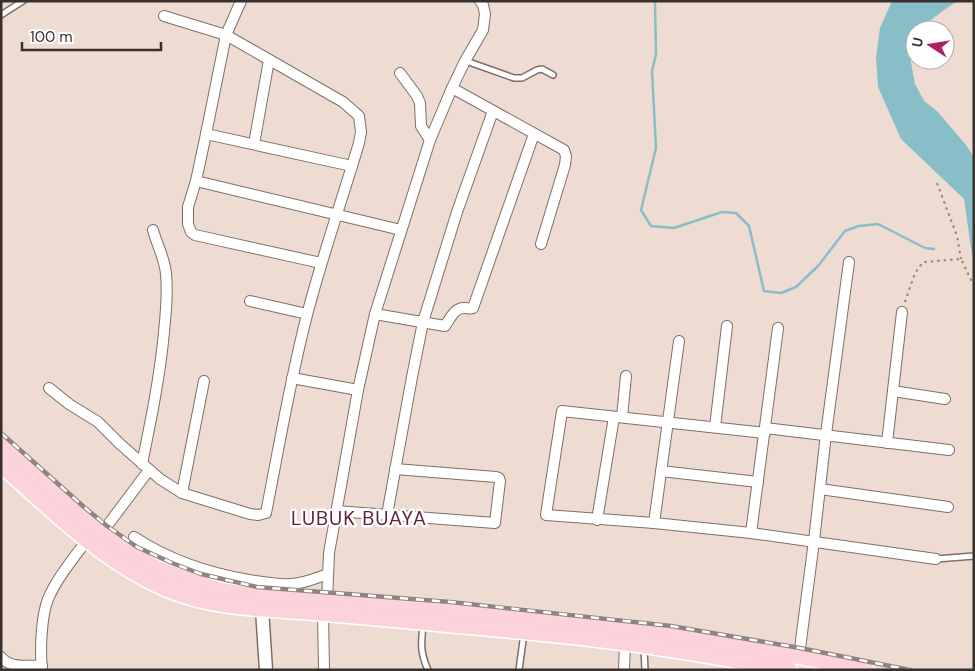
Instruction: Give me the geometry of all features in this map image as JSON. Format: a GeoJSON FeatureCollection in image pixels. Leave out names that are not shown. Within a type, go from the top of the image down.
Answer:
{"type":"FeatureCollection","features":[{"type":"Feature","properties":{"kind":"highway"},"geometry":{"type":"LineString","coordinates":[[1,446],[113,558],[183,586],[424,622],[644,645],[789,670]]}},
{"type":"Feature","properties":{"kind":"highway"},"geometry":{"type":"LineString","coordinates":[[1,464],[93,536]]}},
{"type":"Feature","properties":{"kind":"highway"},"geometry":{"type":"LineString","coordinates":[[183,586],[202,601],[215,604],[262,609],[325,607],[440,608],[625,628],[799,656],[866,670]]}},
{"type":"Feature","properties":{"kind":"street"},"geometry":{"type":"LineString","coordinates":[[241,1],[226,36],[196,181],[188,206],[188,224],[191,232],[195,235],[321,263]]}},
{"type":"Feature","properties":{"kind":"street"},"geometry":{"type":"LineString","coordinates":[[324,670],[325,607],[329,553],[358,390],[375,314],[430,140],[465,61],[483,30],[485,14],[483,4],[480,1]]}},
{"type":"Feature","properties":{"kind":"street"},"geometry":{"type":"LineString","coordinates":[[49,388],[69,404],[98,422],[160,480],[182,493],[250,514],[266,513],[292,378],[307,314],[359,143],[361,132],[359,116],[343,102],[226,36],[164,16]]}},
{"type":"Feature","properties":{"kind":"street"},"geometry":{"type":"LineString","coordinates":[[254,144],[269,60]]}},
{"type":"Feature","properties":{"kind":"street"},"geometry":{"type":"LineString","coordinates":[[400,73],[417,96],[420,103],[421,126],[430,140]]}},
{"type":"Feature","properties":{"kind":"street"},"geometry":{"type":"LineString","coordinates":[[452,88],[564,150],[566,156],[565,165],[541,244]]}},
{"type":"Feature","properties":{"kind":"street"},"geometry":{"type":"LineString","coordinates":[[388,515],[423,322],[457,212],[493,111]]}},
{"type":"Feature","properties":{"kind":"street"},"geometry":{"type":"LineString","coordinates":[[206,134],[352,166]]}},
{"type":"Feature","properties":{"kind":"street"},"geometry":{"type":"LineString","coordinates":[[375,314],[446,326],[458,309],[473,308],[534,134]]}},
{"type":"Feature","properties":{"kind":"street"},"geometry":{"type":"LineString","coordinates":[[196,181],[400,230]]}},
{"type":"Feature","properties":{"kind":"street"},"geometry":{"type":"LineString","coordinates":[[1,657],[10,664],[42,668],[43,625],[47,601],[58,579],[93,536],[107,526],[146,467],[162,359],[166,300],[164,260],[156,243],[153,230]]}},
{"type":"Feature","properties":{"kind":"street"},"geometry":{"type":"LineString","coordinates":[[799,656],[849,262]]}},
{"type":"Feature","properties":{"kind":"street"},"geometry":{"type":"LineString","coordinates":[[250,301],[307,314]]}},
{"type":"Feature","properties":{"kind":"street"},"geometry":{"type":"LineString","coordinates":[[887,443],[902,312]]}},
{"type":"Feature","properties":{"kind":"street"},"geometry":{"type":"LineString","coordinates":[[715,427],[726,326]]}},
{"type":"Feature","properties":{"kind":"street"},"geometry":{"type":"LineString","coordinates":[[752,533],[778,328]]}},
{"type":"Feature","properties":{"kind":"street"},"geometry":{"type":"LineString","coordinates":[[654,523],[679,341]]}},
{"type":"Feature","properties":{"kind":"street"},"geometry":{"type":"LineString","coordinates":[[597,520],[626,376]]}},
{"type":"Feature","properties":{"kind":"street"},"geometry":{"type":"LineString","coordinates":[[292,378],[358,390]]}},
{"type":"Feature","properties":{"kind":"street"},"geometry":{"type":"LineString","coordinates":[[182,493],[204,381]]}},
{"type":"Feature","properties":{"kind":"street"},"geometry":{"type":"LineString","coordinates":[[893,391],[945,399]]}},
{"type":"Feature","properties":{"kind":"street"},"geometry":{"type":"LineString","coordinates":[[936,559],[814,540],[752,533],[654,523],[546,516],[562,411],[715,427],[826,434],[949,450]]}},
{"type":"Feature","properties":{"kind":"street"},"geometry":{"type":"LineString","coordinates":[[336,511],[495,523],[499,478],[395,470]]}},
{"type":"Feature","properties":{"kind":"street"},"geometry":{"type":"LineString","coordinates":[[661,471],[758,482]]}},
{"type":"Feature","properties":{"kind":"street"},"geometry":{"type":"LineString","coordinates":[[820,489],[948,507]]}},
{"type":"Feature","properties":{"kind":"street"},"geometry":{"type":"LineString","coordinates":[[134,537],[175,560],[232,578],[270,584],[291,584],[328,574]]}},
{"type":"Feature","properties":{"kind":"street"},"geometry":{"type":"LineString","coordinates":[[262,609],[266,670]]}},
{"type":"Feature","properties":{"kind":"street"},"geometry":{"type":"LineString","coordinates":[[624,670],[625,643]]}},
{"type":"Feature","properties":{"kind":"lane"},"geometry":{"type":"LineString","coordinates":[[1,15],[23,1]]}},
{"type":"Feature","properties":{"kind":"lane"},"geometry":{"type":"LineString","coordinates":[[465,61],[514,78],[522,78],[536,70],[542,69],[553,75]]}},
{"type":"Feature","properties":{"kind":"lane"},"geometry":{"type":"LineString","coordinates":[[936,559],[974,556]]}},
{"type":"Feature","properties":{"kind":"lane"},"geometry":{"type":"LineString","coordinates":[[424,622],[421,644],[428,670]]}},
{"type":"Feature","properties":{"kind":"lane"},"geometry":{"type":"LineString","coordinates":[[519,670],[524,631]]}},
{"type":"Feature","properties":{"kind":"lane"},"geometry":{"type":"LineString","coordinates":[[644,645],[645,670]]}},
{"type":"Feature","properties":{"kind":"path"},"geometry":{"type":"LineString","coordinates":[[937,183],[957,236],[962,259],[974,286]]}},
{"type":"Feature","properties":{"kind":"path"},"geometry":{"type":"LineString","coordinates":[[902,312],[915,272],[923,262],[962,259]]}},
{"type":"Feature","properties":{"kind":"water"},"geometry":{"type":"Polygon","coordinates":[[[892,1],[958,1],[931,20],[905,20],[905,70],[912,70],[915,84],[924,101],[937,111],[974,157],[974,258],[964,199],[901,139],[878,87],[876,57],[880,28],[892,1]]]}},
{"type":"Feature","properties":{"kind":"waterway"},"geometry":{"type":"LineString","coordinates":[[655,1],[656,54],[652,71],[656,148],[641,210],[651,226],[674,228],[722,212],[736,213],[749,226],[764,291],[781,293],[796,287],[818,266],[845,231],[859,226],[878,224],[925,248],[934,249]]}},
{"type":"Feature","properties":{"kind":"railway"},"geometry":{"type":"LineString","coordinates":[[1,433],[107,526],[137,547],[201,574],[257,587],[451,602],[671,626],[800,648],[910,670]]}},
{"type":"Feature","properties":{"kind":"district","name":"LUBUK BUAYA"},"geometry":{"type":"Point","coordinates":[359,518]}}]}
